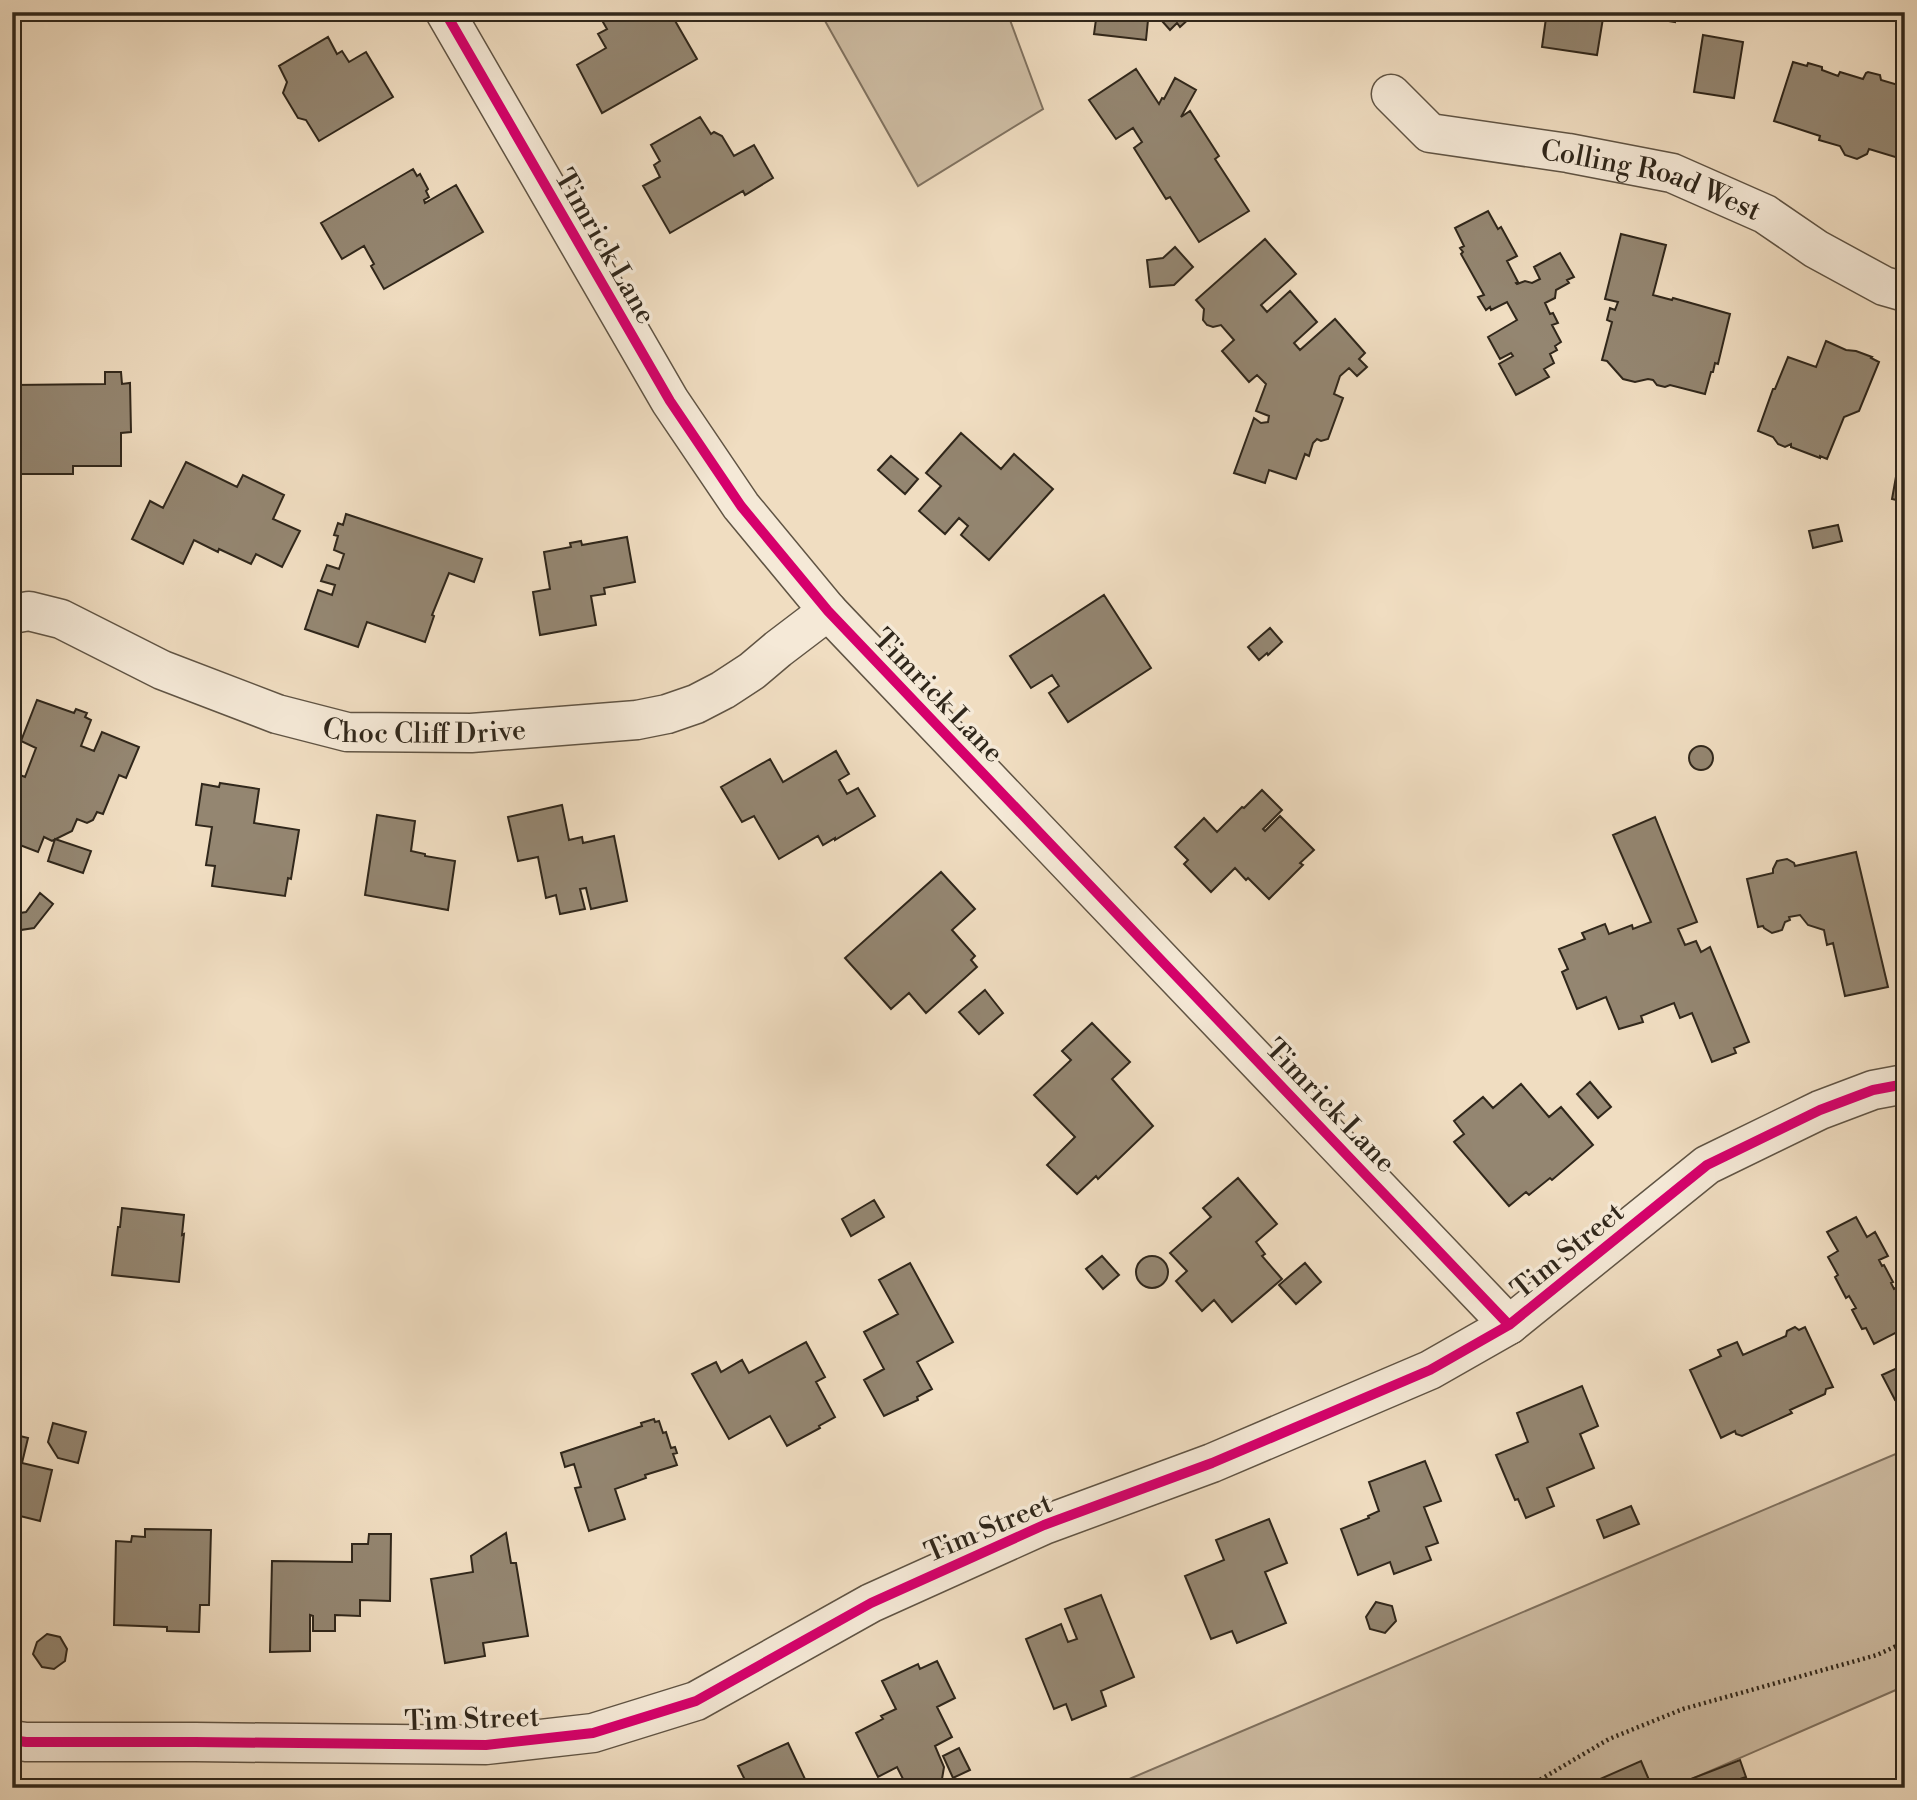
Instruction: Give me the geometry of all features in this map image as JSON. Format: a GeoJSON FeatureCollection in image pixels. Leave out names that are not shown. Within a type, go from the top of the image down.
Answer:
{"type":"FeatureCollection","features":[{"type":"Feature","properties":{"kind":"street","name":"Timrick Lane"},"geometry":{"type":"LineString","coordinates":[[445,12],[670,401],[741,506],[828,611],[1509,1325]]}},
{"type":"Feature","properties":{"kind":"street","name":"Colling Road West"},"geometry":{"type":"LineString","coordinates":[[1391,94],[1430,133],[1568,153],[1672,173],[1765,214],[1816,249],[1884,286],[1905,292]]}},
{"type":"Feature","properties":{"kind":"street","name":"Choc Cliff Drive"},"geometry":{"type":"LineString","coordinates":[[12,614],[29,611],[61,619],[162,670],[277,715],[347,732],[471,733],[637,720],[667,714],[696,704],[723,690],[752,671],[828,611]]}},
{"type":"Feature","properties":{"kind":"street","name":"Tim Street"},"geometry":{"type":"LineString","coordinates":[[12,1740],[486,1745],[593,1734],[696,1701],[871,1603],[1044,1525],[1212,1464],[1430,1370],[1509,1325],[1707,1165],[1820,1110],[1873,1090],[1905,1084]]}},
{"type":"Feature","properties":{"kind":"path"},"geometry":{"type":"LineString","coordinates":[[1526,1788],[1609,1740],[1683,1709],[1877,1655],[1905,1642]]}},
{"type":"Feature","properties":{"kind":"shaded area"},"geometry":{"type":"Polygon","coordinates":[[[820,12],[1007,12],[1043,109],[918,186],[820,12]]]}},
{"type":"Feature","properties":{"kind":"shaded area"},"geometry":{"type":"Polygon","coordinates":[[[1905,1450],[1905,1686],[1671,1788],[1108,1788],[1905,1450]]]}},
{"type":"Feature","properties":{"kind":"building"},"geometry":{"type":"Polygon","coordinates":[[[604,12],[670,12],[697,59],[602,113],[577,65],[606,48],[598,34],[607,29],[599,15],[604,12]]]}},
{"type":"Feature","properties":{"kind":"building"},"geometry":{"type":"Polygon","coordinates":[[[1097,12],[1133,12],[1132,18],[1148,20],[1146,40],[1094,34],[1097,12]]]}},
{"type":"Feature","properties":{"kind":"building"},"geometry":{"type":"Polygon","coordinates":[[[1154,12],[1203,12],[1194,19],[1192,16],[1180,27],[1177,23],[1170,30],[1154,12]]]}},
{"type":"Feature","properties":{"kind":"building"},"geometry":{"type":"Polygon","coordinates":[[[1530,12],[1604,12],[1597,55],[1542,47],[1546,18],[1533,16],[1530,12]]]}},
{"type":"Feature","properties":{"kind":"building"},"geometry":{"type":"Polygon","coordinates":[[[1639,12],[1676,12],[1675,22],[1638,16],[1639,12]]]}},
{"type":"Feature","properties":{"kind":"building"},"geometry":{"type":"Polygon","coordinates":[[[1703,35],[1743,42],[1734,98],[1694,92],[1703,35]]]}},
{"type":"Feature","properties":{"kind":"building"},"geometry":{"type":"Polygon","coordinates":[[[328,37],[337,54],[342,51],[349,62],[366,52],[393,97],[319,141],[306,120],[298,118],[283,93],[287,82],[279,66],[328,37]]]}},
{"type":"Feature","properties":{"kind":"building"},"geometry":{"type":"Polygon","coordinates":[[[1793,62],[1822,67],[1822,70],[1838,76],[1840,72],[1863,79],[1868,72],[1880,75],[1881,80],[1905,87],[1905,160],[1869,149],[1867,154],[1857,159],[1845,155],[1840,146],[1819,140],[1820,136],[1774,121],[1793,62]]]}},
{"type":"Feature","properties":{"kind":"building"},"geometry":{"type":"Polygon","coordinates":[[[1136,69],[1159,104],[1175,78],[1196,90],[1181,117],[1190,111],[1219,156],[1215,159],[1249,211],[1199,242],[1170,197],[1166,199],[1134,148],[1142,142],[1133,128],[1116,139],[1089,100],[1136,69]]]}},
{"type":"Feature","properties":{"kind":"building"},"geometry":{"type":"Polygon","coordinates":[[[700,117],[711,134],[714,132],[722,136],[734,156],[754,145],[773,178],[745,195],[743,191],[670,233],[643,186],[660,177],[654,165],[660,161],[651,145],[700,117]]]}},
{"type":"Feature","properties":{"kind":"building"},"geometry":{"type":"Polygon","coordinates":[[[413,169],[417,176],[420,174],[428,189],[426,191],[429,197],[424,200],[425,203],[456,185],[483,232],[384,289],[364,246],[342,259],[321,223],[413,169]]]}},
{"type":"Feature","properties":{"kind":"building"},"geometry":{"type":"Polygon","coordinates":[[[1488,211],[1498,229],[1501,227],[1517,256],[1507,261],[1517,284],[1525,281],[1532,283],[1540,279],[1534,267],[1560,253],[1574,277],[1556,290],[1555,298],[1545,303],[1558,323],[1552,325],[1561,342],[1555,346],[1557,350],[1550,354],[1554,363],[1544,369],[1549,377],[1516,395],[1499,364],[1513,356],[1511,353],[1500,359],[1488,337],[1517,320],[1507,302],[1486,310],[1478,297],[1484,295],[1461,254],[1463,252],[1460,248],[1464,246],[1455,228],[1488,211]]]}},
{"type":"Feature","properties":{"kind":"building"},"geometry":{"type":"Polygon","coordinates":[[[1621,234],[1666,245],[1653,295],[1730,314],[1718,364],[1715,363],[1711,372],[1705,394],[1670,385],[1657,385],[1648,379],[1635,382],[1623,379],[1607,361],[1602,360],[1612,322],[1607,320],[1610,308],[1615,310],[1618,302],[1605,299],[1621,234]]]}},
{"type":"Feature","properties":{"kind":"building"},"geometry":{"type":"Polygon","coordinates":[[[1265,239],[1296,274],[1261,305],[1267,312],[1290,291],[1317,322],[1294,343],[1300,350],[1335,319],[1365,353],[1359,359],[1367,367],[1357,376],[1349,368],[1340,376],[1334,394],[1343,398],[1328,439],[1317,439],[1313,443],[1309,456],[1305,454],[1296,479],[1269,470],[1265,483],[1234,473],[1254,418],[1261,423],[1268,422],[1269,416],[1256,411],[1266,384],[1257,375],[1249,382],[1222,351],[1234,340],[1221,325],[1207,325],[1203,320],[1204,309],[1196,300],[1265,239]]]}},
{"type":"Feature","properties":{"kind":"building"},"geometry":{"type":"Polygon","coordinates":[[[1175,247],[1193,267],[1174,285],[1150,287],[1147,260],[1163,258],[1175,247]]]}},
{"type":"Feature","properties":{"kind":"building"},"geometry":{"type":"Polygon","coordinates":[[[1826,341],[1879,362],[1859,411],[1844,417],[1827,459],[1791,447],[1791,444],[1785,447],[1778,444],[1773,437],[1758,431],[1788,357],[1816,367],[1826,341]]]}},
{"type":"Feature","properties":{"kind":"building"},"geometry":{"type":"Polygon","coordinates":[[[105,372],[121,372],[122,384],[130,383],[131,432],[121,433],[121,466],[73,466],[73,474],[20,474],[19,433],[15,433],[14,385],[105,384],[105,372]]]}},
{"type":"Feature","properties":{"kind":"building"},"geometry":{"type":"Polygon","coordinates":[[[961,433],[1001,469],[1014,454],[1053,489],[989,560],[961,535],[968,526],[959,518],[945,534],[919,511],[941,486],[926,473],[961,433]]]}},
{"type":"Feature","properties":{"kind":"building"},"geometry":{"type":"Polygon","coordinates":[[[891,456],[918,479],[905,494],[878,470],[891,456]]]}},
{"type":"Feature","properties":{"kind":"building"},"geometry":{"type":"Polygon","coordinates":[[[186,462],[237,487],[243,475],[284,495],[273,519],[300,531],[282,567],[256,554],[251,564],[194,540],[183,564],[132,539],[150,501],[163,508],[186,462]]]}},
{"type":"Feature","properties":{"kind":"building"},"geometry":{"type":"Polygon","coordinates":[[[1897,471],[1905,472],[1905,502],[1892,499],[1897,471]]]}},
{"type":"Feature","properties":{"kind":"building"},"geometry":{"type":"Polygon","coordinates":[[[346,514],[482,559],[474,582],[449,573],[432,615],[434,616],[425,642],[367,622],[358,647],[305,629],[318,590],[332,595],[335,585],[321,581],[327,565],[339,569],[344,554],[334,550],[338,536],[334,535],[338,523],[343,525],[346,514]]]}},
{"type":"Feature","properties":{"kind":"building"},"geometry":{"type":"Polygon","coordinates":[[[1838,525],[1842,541],[1813,548],[1809,531],[1838,525]]]}},
{"type":"Feature","properties":{"kind":"building"},"geometry":{"type":"Polygon","coordinates":[[[627,537],[635,582],[604,588],[605,594],[591,596],[596,625],[540,635],[533,592],[550,589],[544,552],[571,547],[570,543],[581,541],[582,545],[627,537]]]}},
{"type":"Feature","properties":{"kind":"building"},"geometry":{"type":"Polygon","coordinates":[[[1104,595],[1151,668],[1068,722],[1049,693],[1059,686],[1052,675],[1031,688],[1010,656],[1104,595]]]}},
{"type":"Feature","properties":{"kind":"building"},"geometry":{"type":"Polygon","coordinates":[[[1270,628],[1282,642],[1259,660],[1248,647],[1270,628]]]}},
{"type":"Feature","properties":{"kind":"building"},"geometry":{"type":"Polygon","coordinates":[[[37,700],[74,713],[76,709],[87,713],[85,717],[91,720],[81,746],[94,751],[102,732],[139,747],[126,778],[119,775],[103,814],[97,812],[93,820],[87,823],[77,819],[72,831],[52,841],[44,837],[38,852],[12,842],[12,779],[15,773],[25,777],[36,748],[21,741],[37,700]]]}},
{"type":"Feature","properties":{"kind":"building"},"geometry":{"type":"Polygon","coordinates":[[[1701,746],[1709,750],[1713,758],[1709,766],[1701,770],[1693,766],[1689,758],[1693,750],[1701,746]]]}},
{"type":"Feature","properties":{"kind":"building"},"geometry":{"type":"Polygon","coordinates":[[[836,751],[849,774],[839,780],[847,794],[858,788],[875,816],[835,840],[823,845],[818,836],[779,859],[754,816],[742,822],[721,787],[770,759],[783,782],[836,751]]]}},
{"type":"Feature","properties":{"kind":"building"},"geometry":{"type":"Polygon","coordinates":[[[220,783],[259,789],[254,823],[299,830],[291,879],[288,878],[285,896],[212,886],[215,866],[206,865],[212,827],[196,825],[202,784],[219,787],[220,783]]]}},
{"type":"Feature","properties":{"kind":"building"},"geometry":{"type":"Polygon","coordinates":[[[1262,790],[1282,810],[1263,829],[1265,831],[1280,816],[1314,850],[1269,899],[1235,868],[1211,892],[1184,864],[1188,860],[1175,847],[1204,818],[1217,832],[1262,790]]]}},
{"type":"Feature","properties":{"kind":"building"},"geometry":{"type":"Polygon","coordinates":[[[562,805],[569,840],[582,837],[583,843],[614,836],[627,901],[591,909],[586,888],[580,889],[585,909],[560,914],[556,895],[546,898],[538,857],[518,861],[508,817],[562,805]]]}},
{"type":"Feature","properties":{"kind":"building"},"geometry":{"type":"Polygon","coordinates":[[[377,815],[415,821],[411,851],[455,861],[448,910],[365,895],[377,815]]]}},
{"type":"Feature","properties":{"kind":"building"},"geometry":{"type":"Polygon","coordinates":[[[1655,817],[1697,922],[1678,929],[1685,945],[1696,941],[1701,952],[1710,947],[1749,1042],[1734,1048],[1736,1053],[1712,1062],[1692,1013],[1680,1018],[1674,1003],[1641,1016],[1643,1022],[1619,1029],[1606,997],[1577,1009],[1562,972],[1568,969],[1559,949],[1585,939],[1582,933],[1605,924],[1609,934],[1632,925],[1633,929],[1651,922],[1613,835],[1655,817]]]}},
{"type":"Feature","properties":{"kind":"building"},"geometry":{"type":"Polygon","coordinates":[[[55,839],[91,851],[83,873],[48,861],[55,839]]]}},
{"type":"Feature","properties":{"kind":"building"},"geometry":{"type":"Polygon","coordinates":[[[1856,852],[1888,987],[1845,996],[1833,943],[1827,945],[1824,930],[1808,925],[1800,915],[1789,917],[1790,920],[1785,922],[1782,930],[1772,933],[1763,926],[1758,927],[1747,879],[1773,873],[1777,861],[1787,859],[1795,866],[1856,852]]]}},
{"type":"Feature","properties":{"kind":"building"},"geometry":{"type":"Polygon","coordinates":[[[941,872],[975,909],[952,930],[975,956],[971,960],[977,967],[926,1013],[909,993],[891,1009],[845,958],[941,872]]]}},
{"type":"Feature","properties":{"kind":"building"},"geometry":{"type":"Polygon","coordinates":[[[40,893],[53,904],[34,928],[14,931],[13,914],[26,912],[40,893]]]}},
{"type":"Feature","properties":{"kind":"building"},"geometry":{"type":"Polygon","coordinates":[[[985,990],[1003,1013],[979,1034],[959,1012],[985,990]]]}},
{"type":"Feature","properties":{"kind":"building"},"geometry":{"type":"Polygon","coordinates":[[[1092,1023],[1130,1062],[1112,1079],[1153,1126],[1098,1179],[1096,1176],[1077,1194],[1047,1165],[1075,1137],[1034,1095],[1071,1060],[1062,1051],[1092,1023]]]}},
{"type":"Feature","properties":{"kind":"building"},"geometry":{"type":"Polygon","coordinates":[[[1590,1082],[1611,1107],[1598,1118],[1577,1094],[1590,1082]]]}},
{"type":"Feature","properties":{"kind":"building"},"geometry":{"type":"Polygon","coordinates":[[[1521,1084],[1549,1117],[1561,1107],[1593,1145],[1552,1180],[1550,1178],[1529,1195],[1526,1192],[1509,1206],[1454,1142],[1464,1134],[1454,1121],[1483,1097],[1493,1108],[1521,1084]]]}},
{"type":"Feature","properties":{"kind":"building"},"geometry":{"type":"Polygon","coordinates":[[[1238,1178],[1277,1224],[1256,1242],[1265,1254],[1262,1256],[1282,1279],[1232,1322],[1214,1300],[1202,1311],[1176,1281],[1187,1271],[1170,1253],[1211,1217],[1203,1208],[1238,1178]]]}},
{"type":"Feature","properties":{"kind":"building"},"geometry":{"type":"Polygon","coordinates":[[[874,1200],[884,1217],[851,1236],[842,1219],[874,1200]]]}},
{"type":"Feature","properties":{"kind":"building"},"geometry":{"type":"Polygon","coordinates":[[[122,1208],[184,1215],[179,1282],[112,1275],[122,1208]]]}},
{"type":"Feature","properties":{"kind":"building"},"geometry":{"type":"Polygon","coordinates":[[[1856,1217],[1867,1237],[1875,1232],[1888,1256],[1879,1260],[1893,1282],[1891,1283],[1894,1289],[1902,1285],[1899,1279],[1905,1276],[1903,1344],[1897,1332],[1874,1344],[1866,1328],[1862,1329],[1852,1310],[1856,1308],[1849,1296],[1846,1298],[1835,1277],[1838,1275],[1828,1257],[1838,1251],[1827,1232],[1856,1217]]]}},
{"type":"Feature","properties":{"kind":"building"},"geometry":{"type":"Polygon","coordinates":[[[1102,1256],[1119,1275],[1103,1289],[1086,1269],[1102,1256]]]}},
{"type":"Feature","properties":{"kind":"building"},"geometry":{"type":"Polygon","coordinates":[[[1152,1256],[1163,1261],[1168,1272],[1163,1283],[1152,1288],[1141,1283],[1136,1272],[1141,1261],[1152,1256]]]}},
{"type":"Feature","properties":{"kind":"building"},"geometry":{"type":"Polygon","coordinates":[[[910,1263],[953,1342],[917,1362],[932,1389],[917,1397],[918,1400],[884,1416],[864,1380],[884,1369],[864,1332],[898,1314],[879,1280],[910,1263]]]}},
{"type":"Feature","properties":{"kind":"building"},"geometry":{"type":"Polygon","coordinates":[[[1305,1263],[1321,1282],[1296,1304],[1279,1285],[1305,1263]]]}},
{"type":"Feature","properties":{"kind":"building"},"geometry":{"type":"Polygon","coordinates":[[[1795,1327],[1799,1330],[1805,1327],[1833,1387],[1826,1389],[1825,1394],[1790,1410],[1792,1413],[1742,1436],[1735,1431],[1721,1438],[1690,1370],[1721,1356],[1718,1350],[1737,1342],[1743,1355],[1786,1336],[1787,1331],[1795,1327]]]}},
{"type":"Feature","properties":{"kind":"building"},"geometry":{"type":"Polygon","coordinates":[[[806,1342],[825,1377],[816,1382],[835,1417],[787,1446],[770,1416],[729,1439],[692,1374],[716,1362],[721,1372],[742,1360],[749,1373],[806,1342]]]}},
{"type":"Feature","properties":{"kind":"building"},"geometry":{"type":"Polygon","coordinates":[[[1905,1356],[1905,1395],[1895,1400],[1882,1375],[1902,1366],[1899,1359],[1905,1356]]]}},
{"type":"Feature","properties":{"kind":"building"},"geometry":{"type":"Polygon","coordinates":[[[1582,1386],[1598,1426],[1580,1434],[1594,1468],[1547,1488],[1554,1506],[1526,1518],[1518,1499],[1515,1500],[1496,1455],[1528,1442],[1517,1413],[1582,1386]]]}},
{"type":"Feature","properties":{"kind":"building"},"geometry":{"type":"Polygon","coordinates":[[[654,1419],[655,1422],[659,1421],[663,1433],[666,1432],[671,1448],[675,1447],[677,1453],[673,1454],[677,1465],[645,1475],[646,1478],[615,1489],[625,1519],[589,1531],[575,1488],[581,1487],[574,1464],[565,1467],[561,1453],[642,1426],[641,1423],[654,1419]]]}},
{"type":"Feature","properties":{"kind":"building"},"geometry":{"type":"Polygon","coordinates":[[[53,1423],[86,1432],[78,1463],[58,1458],[48,1442],[53,1423]]]}},
{"type":"Feature","properties":{"kind":"building"},"geometry":{"type":"Polygon","coordinates":[[[12,1434],[28,1438],[22,1463],[52,1470],[40,1521],[12,1514],[12,1434]]]}},
{"type":"Feature","properties":{"kind":"building"},"geometry":{"type":"Polygon","coordinates":[[[1425,1461],[1441,1501],[1424,1507],[1438,1543],[1426,1547],[1431,1560],[1394,1574],[1390,1562],[1358,1575],[1341,1529],[1379,1511],[1369,1482],[1425,1461]]]}},
{"type":"Feature","properties":{"kind":"building"},"geometry":{"type":"Polygon","coordinates":[[[1631,1506],[1639,1524],[1604,1538],[1597,1520],[1631,1506]]]}},
{"type":"Feature","properties":{"kind":"building"},"geometry":{"type":"Polygon","coordinates":[[[1269,1519],[1287,1563],[1265,1572],[1286,1623],[1237,1643],[1232,1631],[1211,1639],[1185,1576],[1224,1560],[1216,1540],[1269,1519]]]}},
{"type":"Feature","properties":{"kind":"building"},"geometry":{"type":"Polygon","coordinates":[[[145,1529],[211,1530],[209,1605],[200,1605],[199,1632],[167,1631],[167,1627],[114,1625],[116,1541],[131,1542],[132,1536],[145,1537],[145,1529]]]}},
{"type":"Feature","properties":{"kind":"building"},"geometry":{"type":"Polygon","coordinates":[[[506,1533],[511,1563],[516,1563],[528,1636],[483,1643],[485,1656],[445,1663],[431,1579],[473,1572],[471,1556],[506,1533]]]}},
{"type":"Feature","properties":{"kind":"building"},"geometry":{"type":"Polygon","coordinates":[[[369,1534],[391,1534],[390,1601],[360,1600],[360,1616],[335,1615],[335,1631],[313,1631],[313,1616],[310,1615],[310,1651],[270,1652],[272,1561],[352,1562],[352,1544],[368,1544],[369,1534]]]}},
{"type":"Feature","properties":{"kind":"building"},"geometry":{"type":"Polygon","coordinates":[[[1101,1595],[1134,1677],[1101,1691],[1106,1706],[1072,1720],[1066,1704],[1054,1709],[1026,1639],[1061,1624],[1068,1642],[1077,1639],[1065,1609],[1101,1595]]]}},
{"type":"Feature","properties":{"kind":"building"},"geometry":{"type":"Polygon","coordinates":[[[1376,1602],[1392,1606],[1396,1621],[1385,1633],[1370,1629],[1366,1617],[1376,1602]]]}},
{"type":"Feature","properties":{"kind":"building"},"geometry":{"type":"Polygon","coordinates":[[[47,1634],[60,1637],[67,1649],[65,1661],[54,1669],[42,1667],[33,1654],[37,1642],[47,1634]]]}},
{"type":"Feature","properties":{"kind":"building"},"geometry":{"type":"Polygon","coordinates":[[[937,1661],[955,1698],[937,1707],[952,1737],[935,1746],[944,1767],[942,1779],[936,1788],[912,1788],[897,1767],[878,1777],[856,1733],[896,1709],[882,1681],[918,1664],[920,1669],[937,1661]]]}},
{"type":"Feature","properties":{"kind":"building"},"geometry":{"type":"Polygon","coordinates":[[[788,1743],[805,1779],[796,1784],[798,1788],[749,1788],[738,1766],[788,1743]]]}},
{"type":"Feature","properties":{"kind":"building"},"geometry":{"type":"Polygon","coordinates":[[[959,1748],[970,1770],[953,1778],[943,1756],[959,1748]]]}},
{"type":"Feature","properties":{"kind":"building"},"geometry":{"type":"Polygon","coordinates":[[[1740,1760],[1746,1777],[1728,1783],[1730,1788],[1679,1788],[1678,1784],[1740,1760]]]}},
{"type":"Feature","properties":{"kind":"building"},"geometry":{"type":"Polygon","coordinates":[[[1641,1761],[1652,1787],[1582,1788],[1582,1787],[1641,1761]]]}},
{"type":"Feature","properties":{"kind":"cycle path"},"geometry":{"type":"LineString","coordinates":[[445,12],[670,401],[741,506],[828,611],[1509,1325]]}},
{"type":"Feature","properties":{"kind":"cycle path"},"geometry":{"type":"LineString","coordinates":[[12,1740],[486,1745],[593,1733],[696,1701],[871,1603],[1044,1525],[1212,1463],[1430,1370],[1509,1325],[1707,1165],[1820,1110],[1873,1090],[1905,1084]]}}]}
